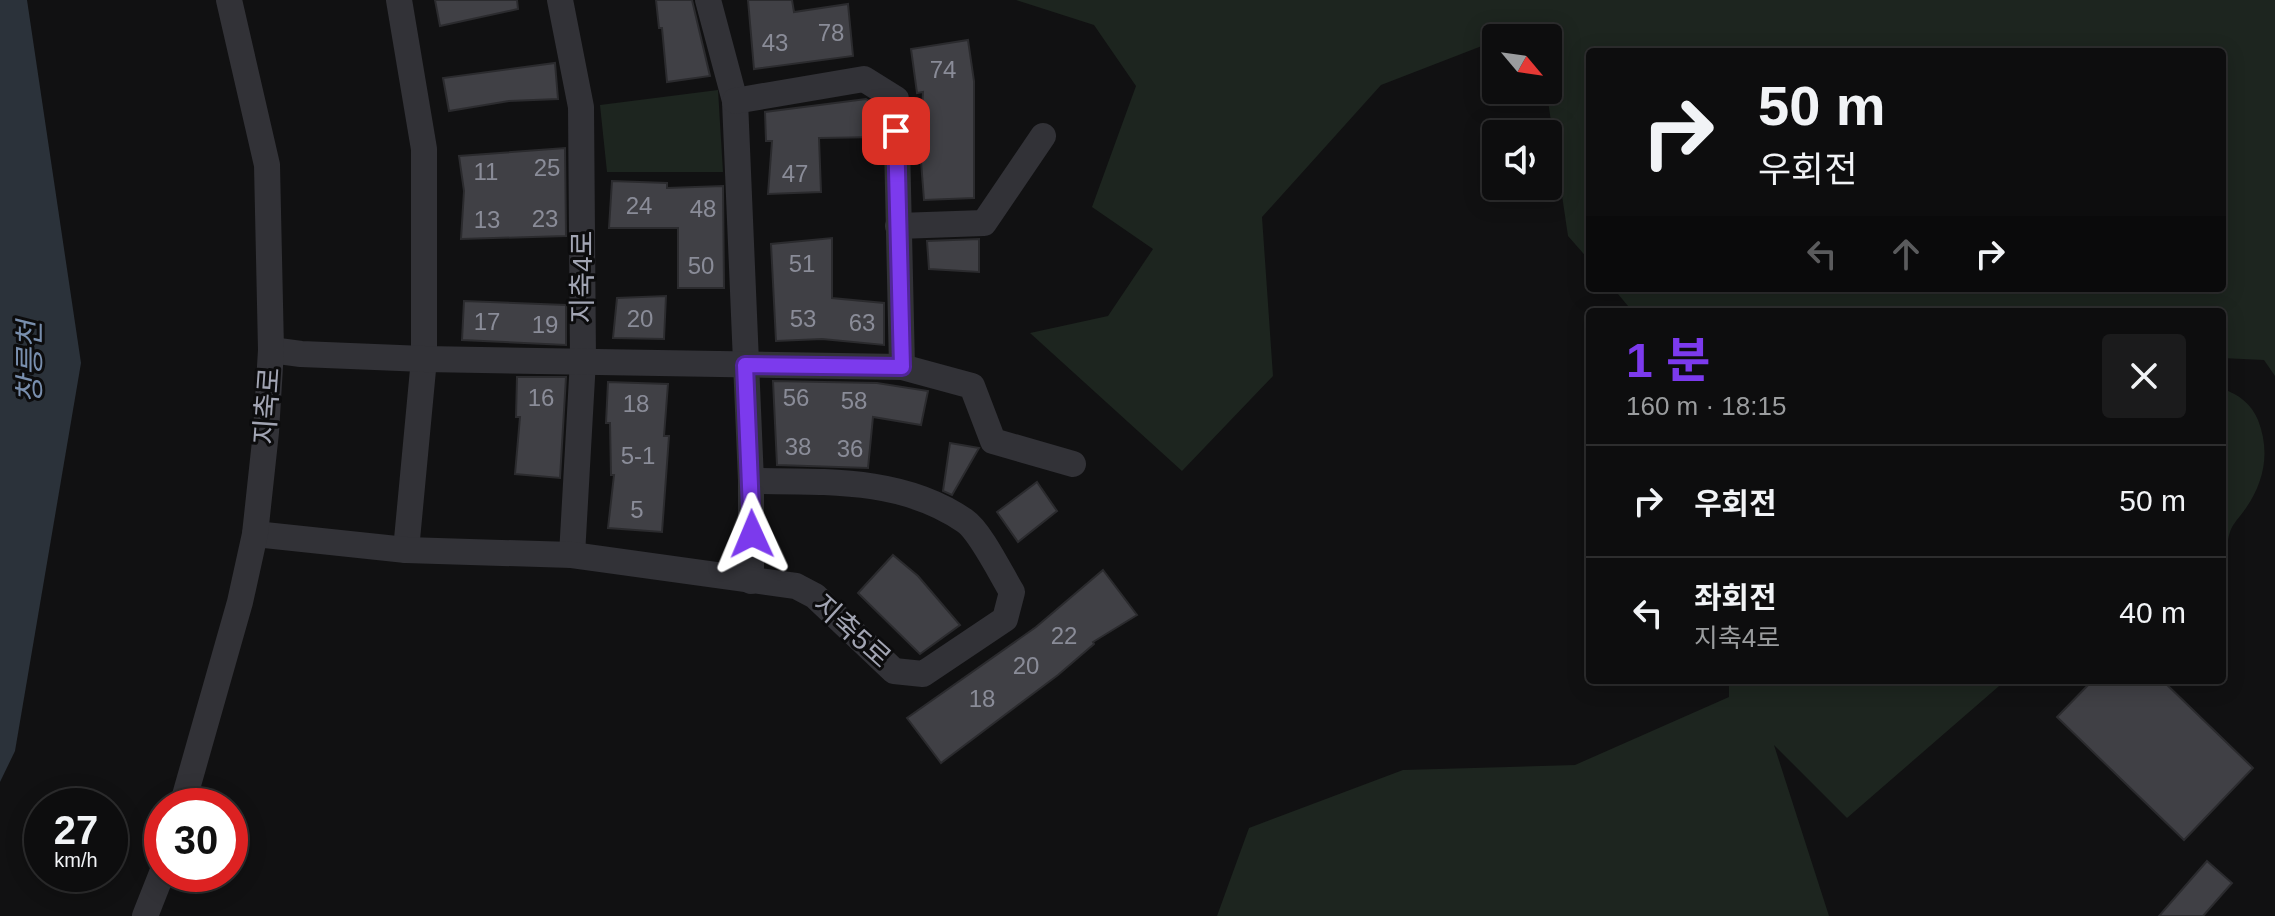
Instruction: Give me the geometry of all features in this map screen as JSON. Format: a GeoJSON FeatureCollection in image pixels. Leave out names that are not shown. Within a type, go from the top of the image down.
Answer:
{"type":"FeatureCollection","features":[{"type":"Feature","properties":{"kind":"street","name":"지축로"},"geometry":{"type":"LineString","coordinates":[[187,788],[240,602],[255,534],[271,350],[267,165],[229,0]]}},
{"type":"Feature","properties":{"kind":"street"},"geometry":{"type":"LineString","coordinates":[[399,0],[424,149],[424,359],[406,550]]}},
{"type":"Feature","properties":{"kind":"street","name":"지축4로"},"geometry":{"type":"LineString","coordinates":[[560,0],[581,107],[583,360],[572,555]]}},
{"type":"Feature","properties":{"kind":"street"},"geometry":{"type":"LineString","coordinates":[[708,0],[735,101],[751,481],[751,581]]}},
{"type":"Feature","properties":{"kind":"street"},"geometry":{"type":"LineString","coordinates":[[735,101],[864,79],[896,99],[902,367]]}},
{"type":"Feature","properties":{"kind":"street"},"geometry":{"type":"LineString","coordinates":[[898,226],[984,223],[1043,136]]}},
{"type":"Feature","properties":{"kind":"street"},"geometry":{"type":"LineString","coordinates":[[271,350],[424,359],[902,367],[972,386],[993,441],[1073,464]]}},
{"type":"Feature","properties":{"kind":"street","name":"지축5로"},"geometry":{"type":"LineString","coordinates":[[255,534],[406,550],[572,555],[796,586],[815,596],[894,671],[923,674],[1005,619],[1012,592],[967,522],[909,495],[855,482],[751,481]]}},
{"type":"Feature","properties":{"kind":"street"},"geometry":{"type":"LineString","coordinates":[[145,916],[154,892]]}},
{"type":"Feature","properties":{"kind":"shaded area"},"geometry":{"type":"Polygon","coordinates":[[[1016,0],[2275,0],[2275,376],[2264,360],[2226,358],[2226,308],[1630,308],[1616,292],[2226,292],[2226,48],[1586,48],[1586,256],[1568,236],[1562,196],[1562,120],[1551,120],[1548,104],[1562,104],[1562,24],[1482,24],[1482,46],[1381,85],[1262,217],[1273,376],[1182,471],[1030,333],[1108,316],[1153,249],[1092,207],[1136,86],[1094,25],[1016,0]]]}},
{"type":"Feature","properties":{"kind":"shaded area"},"geometry":{"type":"Polygon","coordinates":[[[718,90],[723,172],[607,172],[600,105],[718,90]]]}},
{"type":"Feature","properties":{"kind":"shaded area"},"geometry":{"type":"Polygon","coordinates":[[[2226,391],[2252,409],[2264,443],[2264,465],[2258,487],[2233,526],[2228,540],[2226,391]]]}},
{"type":"Feature","properties":{"kind":"shaded area"},"geometry":{"type":"Polygon","coordinates":[[[1729,684],[2001,684],[1847,818],[1774,745],[1829,916],[1217,916],[1249,828],[1403,770],[1575,765],[1729,697],[1729,684]]]}},
{"type":"Feature","properties":{"kind":"water","name":"창릉천"},"geometry":{"type":"Polygon","coordinates":[[[0,0],[27,0],[81,363],[15,751],[0,782],[0,0]]]}},
{"type":"Feature","properties":{"kind":"building"},"geometry":{"type":"Polygon","coordinates":[[[435,0],[517,0],[518,9],[440,26],[435,0]]]}},
{"type":"Feature","properties":{"kind":"building"},"geometry":{"type":"Polygon","coordinates":[[[656,0],[692,0],[710,76],[667,82],[656,0]]]}},
{"type":"Feature","properties":{"kind":"building"},"geometry":{"type":"Polygon","coordinates":[[[748,0],[792,0],[794,12],[848,4],[853,56],[754,69],[748,0]]]}},
{"type":"Feature","properties":{"kind":"building"},"geometry":{"type":"Polygon","coordinates":[[[968,40],[974,81],[974,198],[924,200],[920,148],[923,92],[917,93],[911,49],[968,40]]]}},
{"type":"Feature","properties":{"kind":"building"},"geometry":{"type":"Polygon","coordinates":[[[555,63],[558,99],[509,101],[449,111],[443,78],[555,63]]]}},
{"type":"Feature","properties":{"kind":"building"},"geometry":{"type":"Polygon","coordinates":[[[866,99],[879,107],[881,137],[819,138],[821,192],[768,194],[772,141],[766,141],[765,112],[866,99]]]}},
{"type":"Feature","properties":{"kind":"building"},"geometry":{"type":"Polygon","coordinates":[[[565,148],[566,236],[461,239],[464,191],[459,156],[565,148]]]}},
{"type":"Feature","properties":{"kind":"building"},"geometry":{"type":"Polygon","coordinates":[[[612,181],[667,183],[667,188],[723,186],[724,288],[678,288],[678,228],[609,228],[612,181]]]}},
{"type":"Feature","properties":{"kind":"building"},"geometry":{"type":"Polygon","coordinates":[[[832,238],[832,298],[884,303],[884,345],[822,339],[776,341],[771,244],[832,238]]]}},
{"type":"Feature","properties":{"kind":"building"},"geometry":{"type":"Polygon","coordinates":[[[979,239],[979,272],[929,269],[927,241],[979,239]]]}},
{"type":"Feature","properties":{"kind":"building"},"geometry":{"type":"Polygon","coordinates":[[[666,296],[664,339],[613,338],[617,298],[666,296]]]}},
{"type":"Feature","properties":{"kind":"building"},"geometry":{"type":"Polygon","coordinates":[[[464,301],[566,305],[566,345],[462,340],[464,301]]]}},
{"type":"Feature","properties":{"kind":"building"},"geometry":{"type":"Polygon","coordinates":[[[517,377],[566,377],[560,478],[515,474],[520,417],[516,417],[517,377]]]}},
{"type":"Feature","properties":{"kind":"building"},"geometry":{"type":"Polygon","coordinates":[[[773,381],[877,383],[928,391],[921,425],[873,417],[868,468],[777,465],[773,381]]]}},
{"type":"Feature","properties":{"kind":"building"},"geometry":{"type":"Polygon","coordinates":[[[608,382],[668,384],[664,436],[669,436],[662,532],[608,528],[614,475],[611,475],[610,423],[606,423],[608,382]]]}},
{"type":"Feature","properties":{"kind":"building"},"geometry":{"type":"Polygon","coordinates":[[[950,443],[979,448],[952,495],[943,491],[950,443]]]}},
{"type":"Feature","properties":{"kind":"building"},"geometry":{"type":"Polygon","coordinates":[[[1037,482],[1057,511],[1018,542],[997,512],[1037,482]]]}},
{"type":"Feature","properties":{"kind":"building"},"geometry":{"type":"Polygon","coordinates":[[[893,555],[918,576],[960,625],[920,654],[858,593],[893,555]]]}},
{"type":"Feature","properties":{"kind":"building"},"geometry":{"type":"Polygon","coordinates":[[[1103,570],[1137,615],[1093,642],[1058,675],[941,763],[907,718],[1036,627],[1103,570]]]}},
{"type":"Feature","properties":{"kind":"building"},"geometry":{"type":"Polygon","coordinates":[[[2089,684],[2166,684],[2253,768],[2184,840],[2057,717],[2089,684]]]}},
{"type":"Feature","properties":{"kind":"building"},"geometry":{"type":"Polygon","coordinates":[[[2207,861],[2232,883],[2203,916],[2159,916],[2207,861]]]}},
{"type":"Feature","properties":{"kind":"route"},"geometry":{"type":"LineString","coordinates":[[752,534],[745,365],[902,367],[896,131]]}}]}
